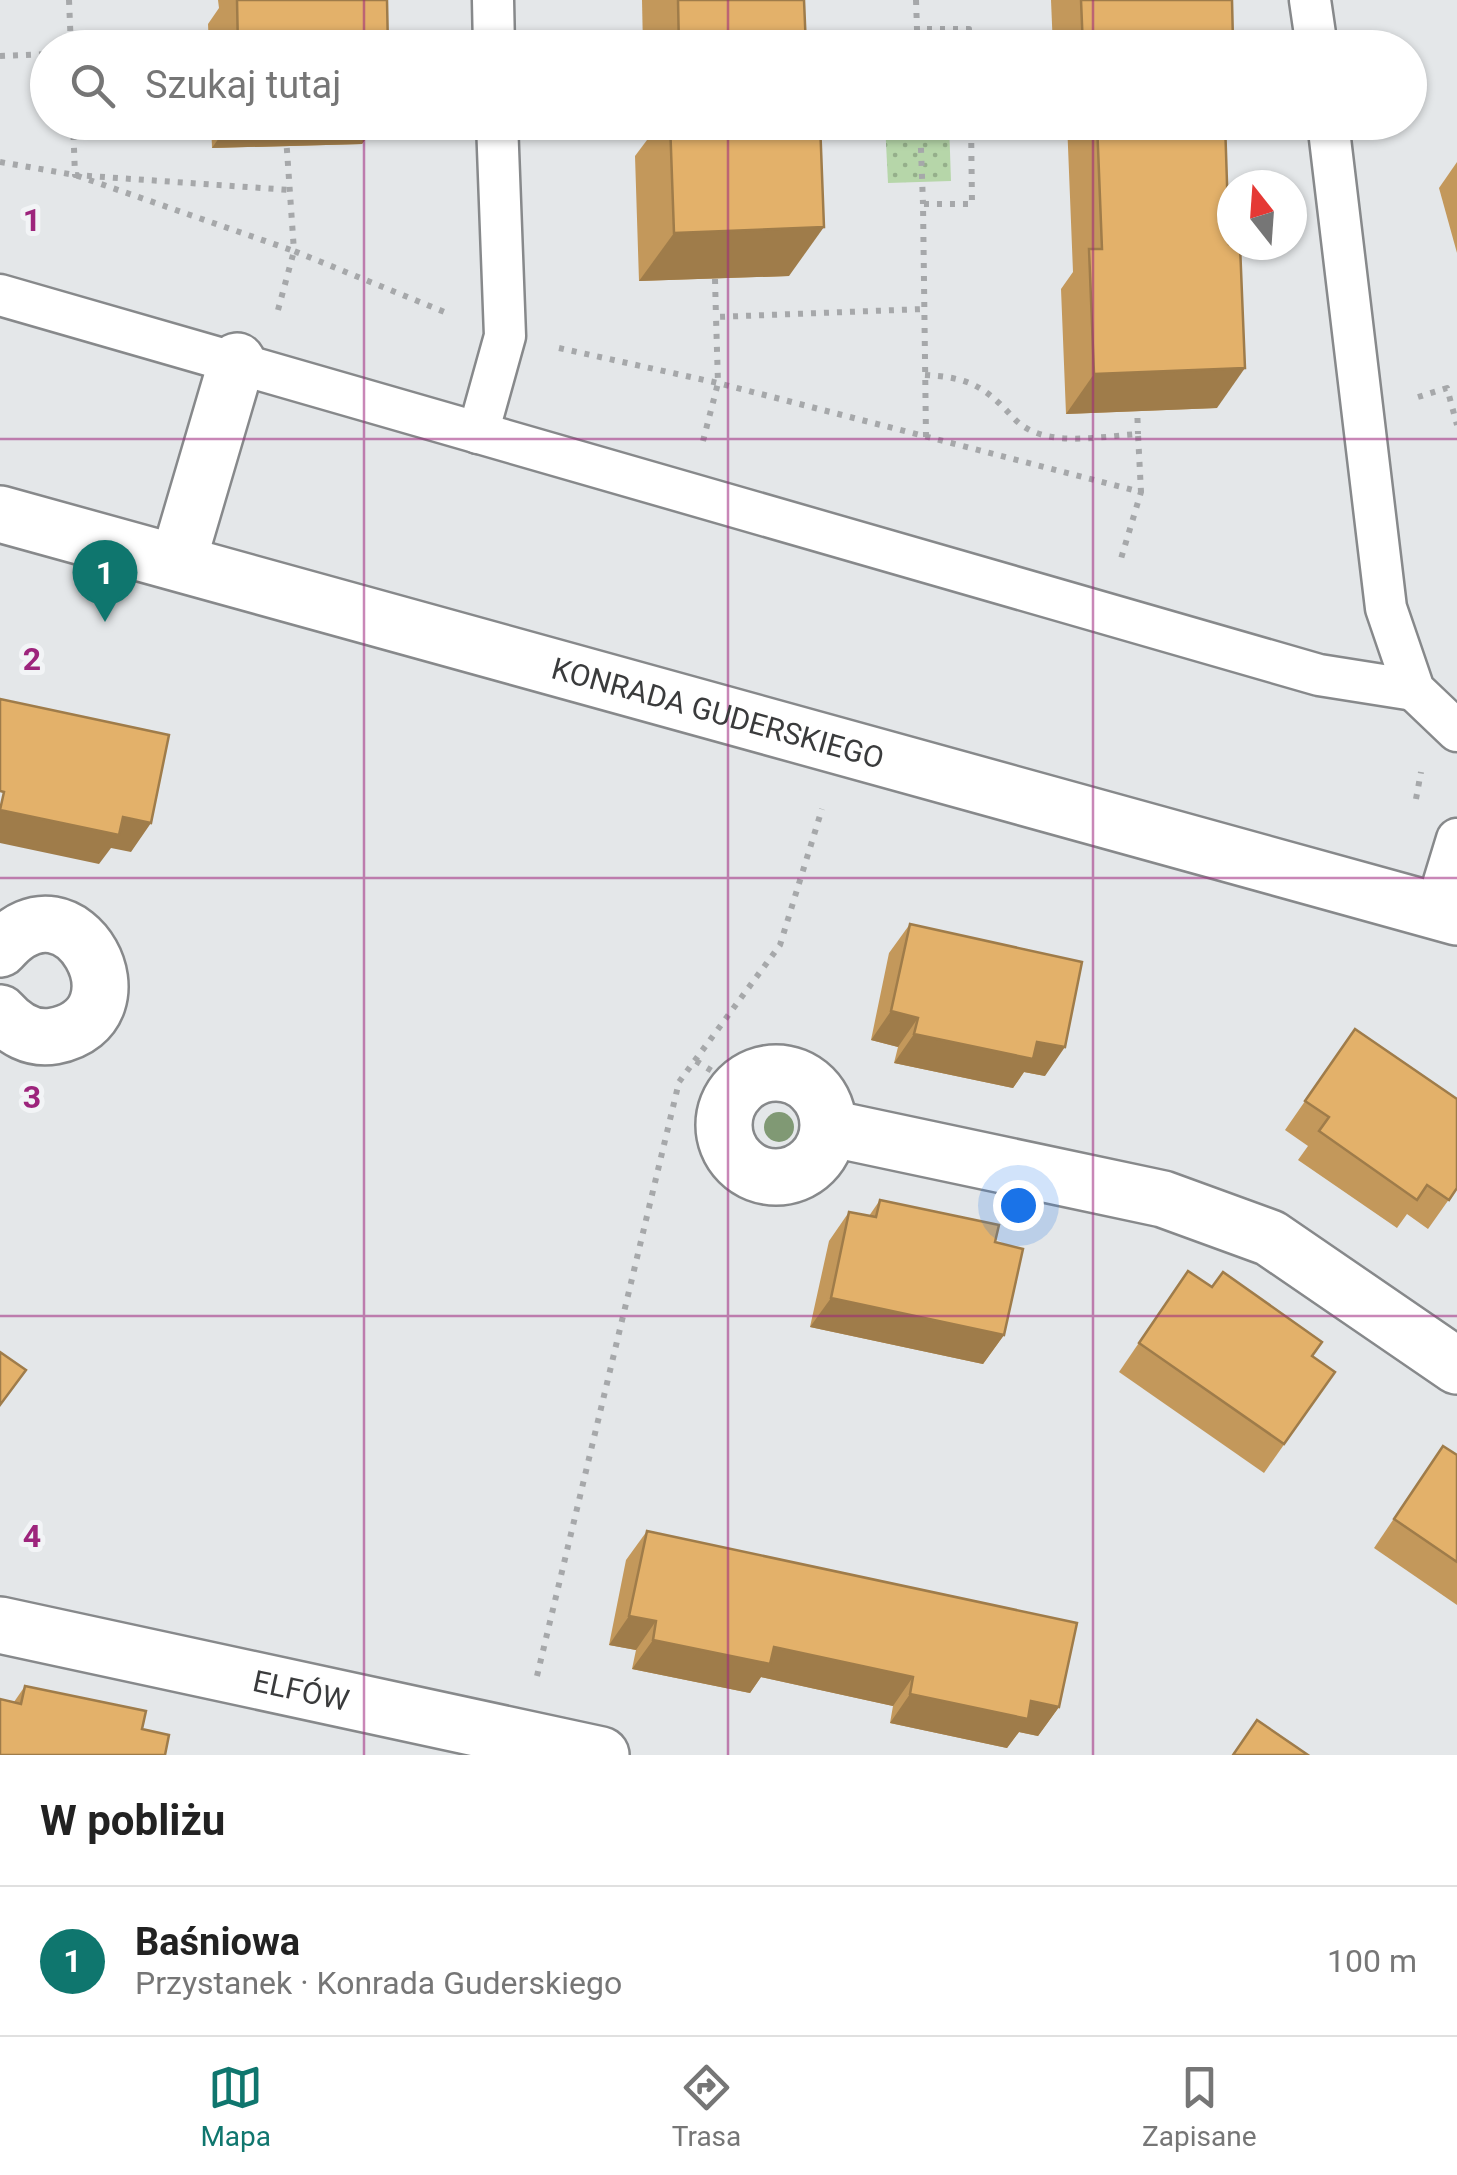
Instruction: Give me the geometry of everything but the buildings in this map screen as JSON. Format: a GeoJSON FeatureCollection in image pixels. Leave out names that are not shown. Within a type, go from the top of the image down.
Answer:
{"type":"FeatureCollection","features":[{"type":"Feature","properties":{"kind":"street"},"geometry":{"type":"LineString","coordinates":[[178,562],[237,362]]}},
{"type":"Feature","properties":{"kind":"street","name":"KONRADA GUDERSKIEGO"},"geometry":{"type":"LineString","coordinates":[[0,514],[1446,914]]}},
{"type":"Feature","properties":{"kind":"street"},"geometry":{"type":"LineString","coordinates":[[0,1013],[15,1028],[48,1037],[66,1033],[82,1023],[94,1008],[100,991],[100,971],[94,953],[82,939],[65,929],[46,925],[4,939]]}},
{"type":"Feature","properties":{"kind":"street"},"geometry":{"type":"LineString","coordinates":[[718,1074],[789,1075],[806,1082],[819,1094],[827,1110],[826,1145],[805,1170],[772,1177],[742,1166],[725,1136],[729,1103],[718,1074]]}},
{"type":"Feature","properties":{"kind":"street"},"geometry":{"type":"LineString","coordinates":[[828,1128],[1163,1199],[1270,1238],[1457,1366]]}},
{"type":"Feature","properties":{"kind":"street","name":"ELFÓW"},"geometry":{"type":"LineString","coordinates":[[0,1625],[602,1755]]}},
{"type":"Feature","properties":{"kind":"lane"},"geometry":{"type":"LineString","coordinates":[[493,0],[494,30]]}},
{"type":"Feature","properties":{"kind":"lane"},"geometry":{"type":"LineString","coordinates":[[1310,0],[1314,30]]}},
{"type":"Feature","properties":{"kind":"lane"},"geometry":{"type":"LineString","coordinates":[[478,433],[504,336],[498,140]]}},
{"type":"Feature","properties":{"kind":"lane"},"geometry":{"type":"LineString","coordinates":[[1330,140],[1386,608],[1414,690],[1457,731]]}},
{"type":"Feature","properties":{"kind":"lane"},"geometry":{"type":"LineString","coordinates":[[0,295],[1319,674],[1414,690]]}},
{"type":"Feature","properties":{"kind":"lane","name":"KONRADA GUDERSKIEGO"},"geometry":{"type":"LineString","coordinates":[[1446,914],[1457,839]]}},
{"type":"Feature","properties":{"kind":"path"},"geometry":{"type":"LineString","coordinates":[[69,0],[70,30]]}},
{"type":"Feature","properties":{"kind":"path"},"geometry":{"type":"LineString","coordinates":[[916,0],[917,30],[969,30]]}},
{"type":"Feature","properties":{"kind":"path"},"geometry":{"type":"LineString","coordinates":[[0,56],[30,55]]}},
{"type":"Feature","properties":{"kind":"path"},"geometry":{"type":"LineString","coordinates":[[74,140],[75,175]]}},
{"type":"Feature","properties":{"kind":"path"},"geometry":{"type":"LineString","coordinates":[[275,320],[294,251],[287,140]]}},
{"type":"Feature","properties":{"kind":"path"},"geometry":{"type":"LineString","coordinates":[[921,140],[926,437]]}},
{"type":"Feature","properties":{"kind":"path"},"geometry":{"type":"LineString","coordinates":[[924,204],[972,204],[971,140]]}},
{"type":"Feature","properties":{"kind":"path"},"geometry":{"type":"LineString","coordinates":[[0,162],[75,175],[290,190]]}},
{"type":"Feature","properties":{"kind":"path"},"geometry":{"type":"LineString","coordinates":[[75,175],[294,251],[504,336],[718,382],[1141,492]]}},
{"type":"Feature","properties":{"kind":"path"},"geometry":{"type":"LineString","coordinates":[[704,434],[718,382],[715,279]]}},
{"type":"Feature","properties":{"kind":"path"},"geometry":{"type":"LineString","coordinates":[[716,317],[924,309]]}},
{"type":"Feature","properties":{"kind":"path"},"geometry":{"type":"LineString","coordinates":[[924,375],[955,376],[975,383],[1025,428],[1044,434],[1068,438],[1138,434]]}},
{"type":"Feature","properties":{"kind":"path"},"geometry":{"type":"LineString","coordinates":[[1128,535],[1141,492],[1137,388]]}},
{"type":"Feature","properties":{"kind":"path"},"geometry":{"type":"LineString","coordinates":[[1438,391],[1448,388],[1457,425]]}},
{"type":"Feature","properties":{"kind":"path"},"geometry":{"type":"LineString","coordinates":[[546,1634],[679,1082],[718,1074],[780,945],[822,808]]}},
{"type":"Feature","properties":{"kind":"green space"},"geometry":{"type":"Polygon","coordinates":[[[886,140],[950,140],[951,181],[888,183],[886,140]]]}},
{"type":"Feature","properties":{"kind":"place","name":"Baśniowa"},"geometry":{"type":"Point","coordinates":[105,622]}}]}
